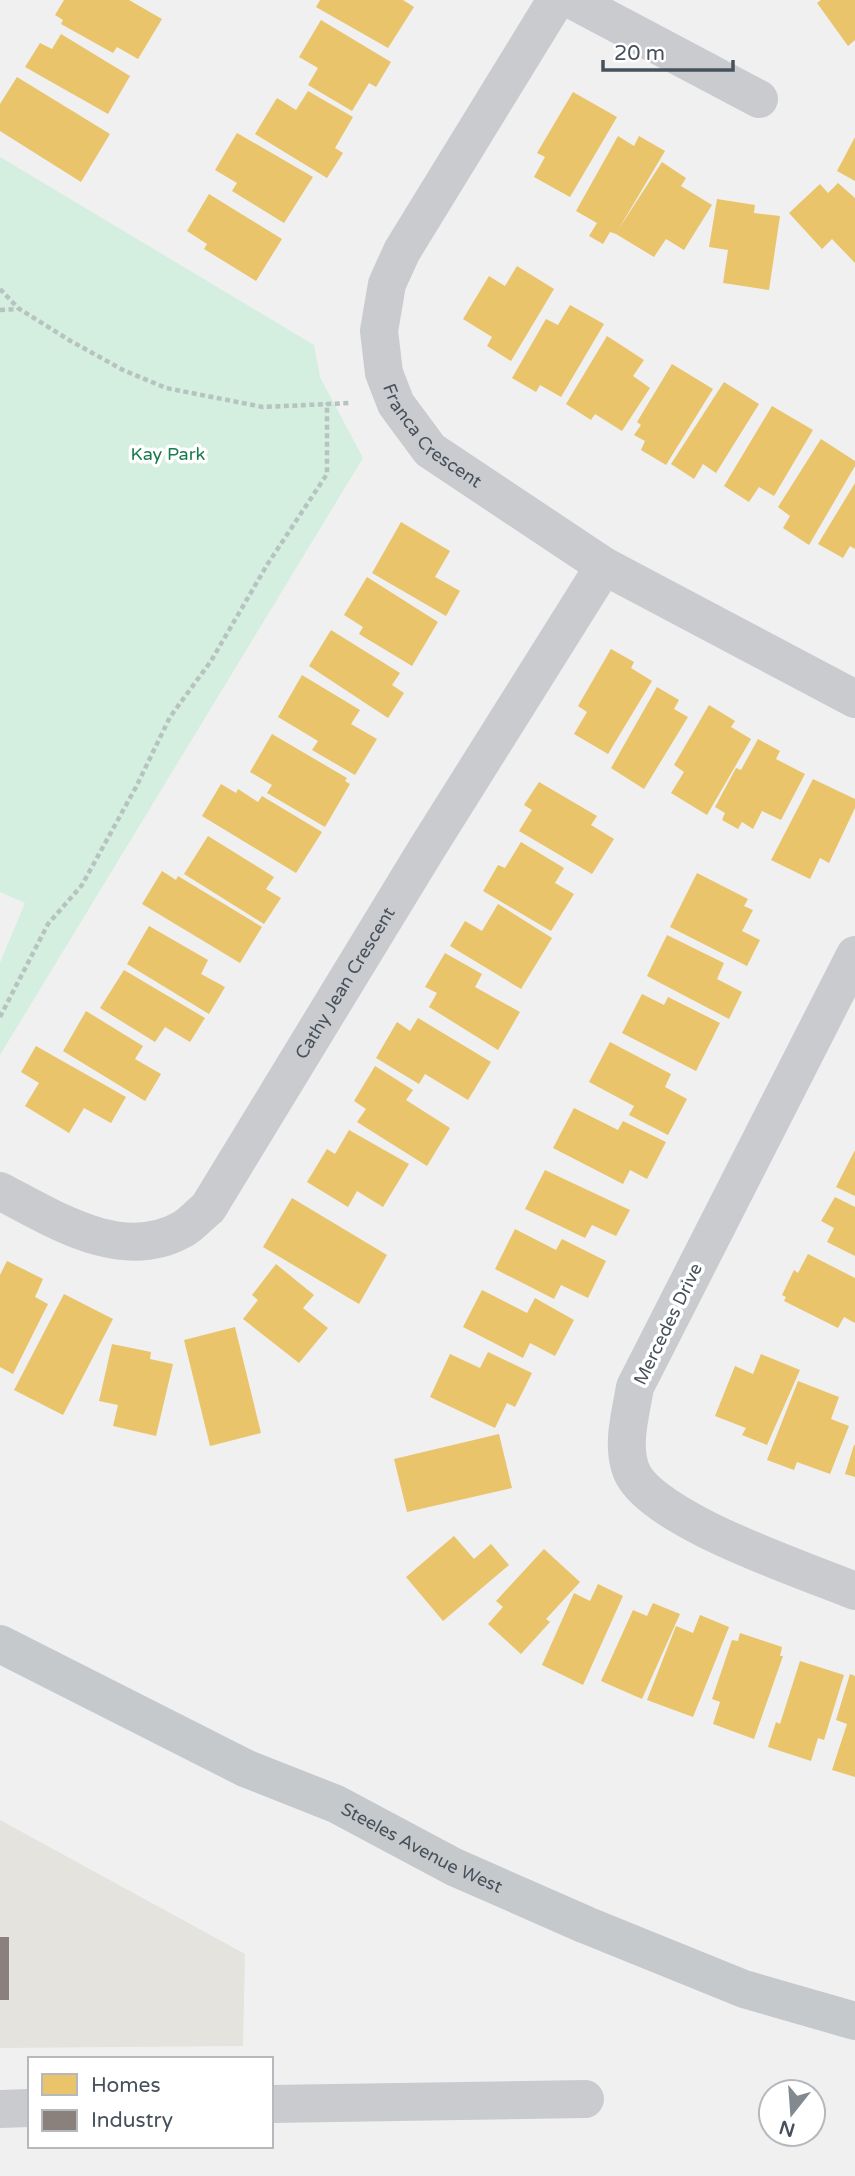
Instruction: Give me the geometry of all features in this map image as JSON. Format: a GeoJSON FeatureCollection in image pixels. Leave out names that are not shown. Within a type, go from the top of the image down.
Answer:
{"type":"FeatureCollection","features":[{"type":"Feature","properties":{"kind":"main road","name":"Steeles Avenue West"},"geometry":{"type":"LineString","coordinates":[[0,1644],[245,1768],[336,1804],[454,1867],[574,1920],[744,1989],[855,2021]]}},
{"type":"Feature","properties":{"kind":"street","name":"Franca Crescent"},"geometry":{"type":"LineString","coordinates":[[556,0],[401,251],[387,284],[379,331],[384,373],[396,404],[430,450],[604,566],[855,699]]}},
{"type":"Feature","properties":{"kind":"street"},"geometry":{"type":"LineString","coordinates":[[572,0],[759,99]]}},
{"type":"Feature","properties":{"kind":"street","name":"Cathy Jean Crescent"},"geometry":{"type":"LineString","coordinates":[[0,1191],[56,1220],[97,1237],[121,1242],[147,1243],[183,1229],[208,1208],[426,850],[604,566]]}},
{"type":"Feature","properties":{"kind":"street","name":"Mercedes Drive"},"geometry":{"type":"LineString","coordinates":[[855,955],[635,1387],[627,1433],[630,1468],[649,1494],[682,1519],[855,1591]]}},
{"type":"Feature","properties":{"kind":"street"},"geometry":{"type":"LineString","coordinates":[[273,2104],[585,2099]]}},
{"type":"Feature","properties":{"kind":"street"},"geometry":{"type":"LineString","coordinates":[[0,2109],[28,2108]]}},
{"type":"Feature","properties":{"kind":"path"},"geometry":{"type":"LineString","coordinates":[[0,289],[18,309],[123,370],[166,388],[263,407],[327,403],[396,404]]}},
{"type":"Feature","properties":{"kind":"path"},"geometry":{"type":"LineString","coordinates":[[0,310],[18,309]]}},
{"type":"Feature","properties":{"kind":"path"},"geometry":{"type":"LineString","coordinates":[[0,1017],[48,924],[82,885],[96,861],[170,717],[211,661],[267,565],[327,474],[327,403]]}},
{"type":"Feature","properties":{"kind":"shaded area"},"geometry":{"type":"Polygon","coordinates":[[[0,1820],[245,1954],[243,2046],[0,2048],[0,1820]]]}},
{"type":"Feature","properties":{"kind":"green space","name":"Kay Park"},"geometry":{"type":"Polygon","coordinates":[[[0,157],[314,345],[320,377],[363,458],[0,1055],[0,963],[25,903],[0,892],[0,157]]]}},
{"type":"Feature","properties":{"kind":"building: Homes"},"geometry":{"type":"Polygon","coordinates":[[[64,0],[129,0],[162,19],[138,59],[117,47],[113,53],[61,24],[63,20],[55,15],[64,0]]]}},
{"type":"Feature","properties":{"kind":"building: Homes"},"geometry":{"type":"Polygon","coordinates":[[[320,0],[403,0],[414,7],[388,48],[316,7],[320,0]]]}},
{"type":"Feature","properties":{"kind":"building: Homes"},"geometry":{"type":"Polygon","coordinates":[[[821,0],[855,0],[855,40],[848,46],[817,3],[821,0]]]}},
{"type":"Feature","properties":{"kind":"building: Homes"},"geometry":{"type":"Polygon","coordinates":[[[321,20],[391,62],[376,87],[369,83],[352,111],[308,85],[318,68],[299,57],[321,20]]]}},
{"type":"Feature","properties":{"kind":"building: Homes"},"geometry":{"type":"Polygon","coordinates":[[[61,34],[130,76],[108,114],[25,67],[40,43],[52,49],[61,34]]]}},
{"type":"Feature","properties":{"kind":"building: Homes"},"geometry":{"type":"Polygon","coordinates":[[[17,77],[110,134],[81,182],[0,131],[0,104],[17,77]]]}},
{"type":"Feature","properties":{"kind":"building: Homes"},"geometry":{"type":"Polygon","coordinates":[[[308,91],[353,117],[335,148],[343,153],[327,178],[255,134],[277,98],[296,110],[308,91]]]}},
{"type":"Feature","properties":{"kind":"building: Homes"},"geometry":{"type":"Polygon","coordinates":[[[573,92],[617,117],[570,197],[534,177],[545,157],[537,153],[573,92]]]}},
{"type":"Feature","properties":{"kind":"building: Homes"},"geometry":{"type":"Polygon","coordinates":[[[237,133],[313,177],[284,223],[232,191],[237,183],[215,170],[237,133]]]}},
{"type":"Feature","properties":{"kind":"building: Homes"},"geometry":{"type":"Polygon","coordinates":[[[618,136],[634,146],[639,136],[665,151],[618,230],[662,162],[686,178],[681,186],[712,205],[684,250],[666,239],[654,257],[610,232],[603,244],[589,236],[597,223],[576,211],[618,136]]]}},
{"type":"Feature","properties":{"kind":"building: Homes"},"geometry":{"type":"Polygon","coordinates":[[[855,137],[855,181],[837,171],[855,137]]]}},
{"type":"Feature","properties":{"kind":"building: Homes"},"geometry":{"type":"Polygon","coordinates":[[[838,183],[855,198],[855,263],[832,239],[822,249],[789,213],[820,184],[828,193],[838,183]]]}},
{"type":"Feature","properties":{"kind":"building: Homes"},"geometry":{"type":"Polygon","coordinates":[[[209,194],[282,239],[256,281],[204,249],[207,244],[187,231],[209,194]]]}},
{"type":"Feature","properties":{"kind":"building: Homes"},"geometry":{"type":"Polygon","coordinates":[[[717,199],[755,205],[754,213],[780,216],[769,290],[723,283],[728,250],[709,247],[717,199]]]}},
{"type":"Feature","properties":{"kind":"building: Homes"},"geometry":{"type":"Polygon","coordinates":[[[517,266],[554,289],[511,361],[487,346],[492,337],[463,319],[489,276],[505,286],[517,266]]]}},
{"type":"Feature","properties":{"kind":"building: Homes"},"geometry":{"type":"Polygon","coordinates":[[[570,305],[604,324],[561,397],[540,385],[536,392],[512,378],[546,319],[558,325],[570,305]]]}},
{"type":"Feature","properties":{"kind":"building: Homes"},"geometry":{"type":"Polygon","coordinates":[[[607,336],[644,360],[633,376],[650,388],[622,431],[595,414],[591,420],[566,404],[607,336]]]}},
{"type":"Feature","properties":{"kind":"building: Homes"},"geometry":{"type":"Polygon","coordinates":[[[672,364],[713,389],[666,465],[641,450],[645,441],[634,435],[641,425],[637,422],[672,364]]]}},
{"type":"Feature","properties":{"kind":"building: Homes"},"geometry":{"type":"Polygon","coordinates":[[[724,382],[759,404],[716,473],[703,464],[694,479],[671,464],[724,382]]]}},
{"type":"Feature","properties":{"kind":"building: Homes"},"geometry":{"type":"Polygon","coordinates":[[[772,406],[813,430],[774,496],[759,487],[749,502],[724,486],[772,406]]]}},
{"type":"Feature","properties":{"kind":"building: Homes"},"geometry":{"type":"Polygon","coordinates":[[[821,439],[855,461],[855,466],[809,545],[783,528],[790,516],[778,507],[821,439]]]}},
{"type":"Feature","properties":{"kind":"building: Homes"},"geometry":{"type":"Polygon","coordinates":[[[855,483],[855,549],[850,546],[843,558],[818,544],[855,483]]]}},
{"type":"Feature","properties":{"kind":"building: Homes"},"geometry":{"type":"Polygon","coordinates":[[[401,522],[450,551],[435,577],[460,591],[446,616],[372,573],[401,522]]]}},
{"type":"Feature","properties":{"kind":"building: Homes"},"geometry":{"type":"Polygon","coordinates":[[[367,577],[438,622],[412,666],[359,634],[363,627],[344,615],[367,577]]]}},
{"type":"Feature","properties":{"kind":"building: Homes"},"geometry":{"type":"Polygon","coordinates":[[[331,630],[400,673],[392,685],[404,693],[388,718],[309,666],[331,630]]]}},
{"type":"Feature","properties":{"kind":"building: Homes"},"geometry":{"type":"Polygon","coordinates":[[[611,649],[634,662],[631,668],[652,681],[608,754],[574,734],[587,712],[578,706],[611,649]]]}},
{"type":"Feature","properties":{"kind":"building: Homes"},"geometry":{"type":"Polygon","coordinates":[[[302,675],[360,710],[351,724],[377,739],[355,775],[312,750],[318,741],[278,717],[302,675]]]}},
{"type":"Feature","properties":{"kind":"building: Homes"},"geometry":{"type":"Polygon","coordinates":[[[657,687],[679,700],[674,709],[688,717],[644,789],[611,768],[657,687]]]}},
{"type":"Feature","properties":{"kind":"building: Homes"},"geometry":{"type":"Polygon","coordinates":[[[709,705],[735,721],[731,727],[751,739],[707,815],[671,793],[684,772],[674,765],[709,705]]]}},
{"type":"Feature","properties":{"kind":"building: Homes"},"geometry":{"type":"Polygon","coordinates":[[[272,734],[347,778],[345,781],[350,784],[325,827],[267,793],[272,785],[250,772],[272,734]]]}},
{"type":"Feature","properties":{"kind":"building: Homes"},"geometry":{"type":"Polygon","coordinates":[[[758,739],[780,751],[776,759],[805,774],[781,820],[762,811],[753,829],[742,822],[738,829],[722,820],[725,813],[715,807],[736,768],[741,770],[758,739]]]}},
{"type":"Feature","properties":{"kind":"building: Homes"},"geometry":{"type":"Polygon","coordinates":[[[813,779],[855,799],[855,808],[829,863],[820,858],[810,879],[771,860],[813,779]]]}},
{"type":"Feature","properties":{"kind":"building: Homes"},"geometry":{"type":"Polygon","coordinates":[[[539,782],[597,816],[591,825],[614,839],[592,874],[519,831],[532,810],[524,805],[539,782]]]}},
{"type":"Feature","properties":{"kind":"building: Homes"},"geometry":{"type":"Polygon","coordinates":[[[221,784],[236,793],[238,789],[258,802],[262,796],[322,832],[296,873],[202,816],[221,784]]]}},
{"type":"Feature","properties":{"kind":"building: Homes"},"geometry":{"type":"Polygon","coordinates":[[[208,836],[274,877],[266,889],[281,898],[264,924],[184,874],[208,836]]]}},
{"type":"Feature","properties":{"kind":"building: Homes"},"geometry":{"type":"Polygon","coordinates":[[[521,842],[564,868],[555,883],[574,894],[551,931],[483,891],[498,865],[505,868],[521,842]]]}},
{"type":"Feature","properties":{"kind":"building: Homes"},"geometry":{"type":"Polygon","coordinates":[[[162,871],[176,880],[178,876],[262,927],[240,963],[142,904],[162,871]]]}},
{"type":"Feature","properties":{"kind":"building: Homes"},"geometry":{"type":"Polygon","coordinates":[[[697,873],[748,899],[744,906],[753,910],[742,931],[760,940],[747,966],[670,927],[697,873]]]}},
{"type":"Feature","properties":{"kind":"building: Homes"},"geometry":{"type":"Polygon","coordinates":[[[498,904],[552,938],[521,989],[450,946],[465,921],[482,931],[498,904]]]}},
{"type":"Feature","properties":{"kind":"building: Homes"},"geometry":{"type":"Polygon","coordinates":[[[149,926],[208,960],[201,974],[225,987],[209,1014],[127,964],[149,926]]]}},
{"type":"Feature","properties":{"kind":"building: Homes"},"geometry":{"type":"Polygon","coordinates":[[[667,935],[724,963],[717,979],[742,992],[729,1019],[647,976],[667,935]]]}},
{"type":"Feature","properties":{"kind":"building: Homes"},"geometry":{"type":"Polygon","coordinates":[[[445,953],[482,974],[475,987],[520,1012],[498,1050],[429,1007],[437,993],[425,987],[445,953]]]}},
{"type":"Feature","properties":{"kind":"building: Homes"},"geometry":{"type":"Polygon","coordinates":[[[124,970],[205,1018],[190,1042],[165,1027],[155,1042],[100,1008],[124,970]]]}},
{"type":"Feature","properties":{"kind":"building: Homes"},"geometry":{"type":"Polygon","coordinates":[[[642,994],[664,1005],[668,997],[720,1023],[696,1071],[622,1033],[642,994]]]}},
{"type":"Feature","properties":{"kind":"building: Homes"},"geometry":{"type":"Polygon","coordinates":[[[86,1011],[143,1046],[135,1059],[161,1074],[145,1101],[63,1051],[86,1011]]]}},
{"type":"Feature","properties":{"kind":"building: Homes"},"geometry":{"type":"Polygon","coordinates":[[[418,1018],[491,1062],[468,1100],[425,1074],[419,1084],[376,1058],[397,1022],[410,1031],[418,1018]]]}},
{"type":"Feature","properties":{"kind":"building: Homes"},"geometry":{"type":"Polygon","coordinates":[[[610,1042],[671,1074],[665,1087],[687,1099],[668,1135],[629,1115],[634,1106],[589,1082],[610,1042]]]}},
{"type":"Feature","properties":{"kind":"building: Homes"},"geometry":{"type":"Polygon","coordinates":[[[36,1046],[126,1097],[111,1123],[84,1108],[69,1133],[25,1106],[39,1083],[21,1072],[36,1046]]]}},
{"type":"Feature","properties":{"kind":"building: Homes"},"geometry":{"type":"Polygon","coordinates":[[[375,1066],[413,1090],[406,1100],[450,1128],[427,1166],[357,1122],[366,1109],[354,1101],[375,1066]]]}},
{"type":"Feature","properties":{"kind":"building: Homes"},"geometry":{"type":"Polygon","coordinates":[[[574,1108],[618,1130],[623,1121],[666,1142],[647,1179],[630,1170],[623,1184],[553,1148],[574,1108]]]}},
{"type":"Feature","properties":{"kind":"building: Homes"},"geometry":{"type":"Polygon","coordinates":[[[349,1130],[409,1164],[383,1207],[357,1191],[348,1207],[307,1182],[327,1149],[335,1154],[349,1130]]]}},
{"type":"Feature","properties":{"kind":"building: Homes"},"geometry":{"type":"Polygon","coordinates":[[[855,1150],[855,1196],[836,1187],[855,1150]]]}},
{"type":"Feature","properties":{"kind":"building: Homes"},"geometry":{"type":"Polygon","coordinates":[[[545,1170],[630,1210],[616,1236],[592,1225],[585,1238],[525,1209],[545,1170]]]}},
{"type":"Feature","properties":{"kind":"building: Homes"},"geometry":{"type":"Polygon","coordinates":[[[835,1197],[855,1207],[855,1256],[827,1242],[834,1228],[821,1221],[835,1197]]]}},
{"type":"Feature","properties":{"kind":"building: Homes"},"geometry":{"type":"Polygon","coordinates":[[[292,1198],[387,1255],[359,1304],[263,1247],[292,1198]]]}},
{"type":"Feature","properties":{"kind":"building: Homes"},"geometry":{"type":"Polygon","coordinates":[[[515,1229],[556,1250],[562,1239],[606,1261],[588,1298],[561,1285],[554,1299],[495,1269],[515,1229]]]}},
{"type":"Feature","properties":{"kind":"building: Homes"},"geometry":{"type":"Polygon","coordinates":[[[808,1254],[855,1278],[855,1323],[844,1317],[838,1328],[784,1301],[786,1297],[782,1295],[794,1270],[798,1273],[808,1254]]]}},
{"type":"Feature","properties":{"kind":"building: Homes"},"geometry":{"type":"Polygon","coordinates":[[[7,1261],[43,1279],[35,1297],[48,1304],[13,1374],[0,1367],[0,1275],[7,1261]]]}},
{"type":"Feature","properties":{"kind":"building: Homes"},"geometry":{"type":"Polygon","coordinates":[[[276,1264],[314,1295],[303,1308],[328,1328],[299,1363],[243,1319],[258,1300],[252,1295],[276,1264]]]}},
{"type":"Feature","properties":{"kind":"building: Homes"},"geometry":{"type":"Polygon","coordinates":[[[482,1290],[527,1313],[535,1298],[574,1320],[555,1356],[530,1343],[523,1358],[463,1327],[482,1290]]]}},
{"type":"Feature","properties":{"kind":"building: Homes"},"geometry":{"type":"Polygon","coordinates":[[[64,1294],[113,1319],[63,1415],[14,1390],[64,1294]]]}},
{"type":"Feature","properties":{"kind":"building: Homes"},"geometry":{"type":"Polygon","coordinates":[[[235,1327],[261,1433],[210,1446],[184,1340],[235,1327]]]}},
{"type":"Feature","properties":{"kind":"building: Homes"},"geometry":{"type":"Polygon","coordinates":[[[112,1344],[151,1352],[150,1359],[173,1364],[156,1436],[113,1426],[118,1405],[99,1401],[112,1344]]]}},
{"type":"Feature","properties":{"kind":"building: Homes"},"geometry":{"type":"Polygon","coordinates":[[[488,1352],[532,1373],[515,1407],[507,1403],[495,1428],[430,1397],[450,1354],[480,1368],[488,1352]]]}},
{"type":"Feature","properties":{"kind":"building: Homes"},"geometry":{"type":"Polygon","coordinates":[[[761,1354],[800,1370],[767,1445],[742,1435],[746,1428],[715,1416],[735,1366],[753,1374],[761,1354]]]}},
{"type":"Feature","properties":{"kind":"building: Homes"},"geometry":{"type":"Polygon","coordinates":[[[798,1381],[839,1397],[831,1419],[849,1426],[830,1474],[797,1462],[794,1470],[767,1460],[798,1381]]]}},
{"type":"Feature","properties":{"kind":"building: Homes"},"geometry":{"type":"Polygon","coordinates":[[[499,1434],[512,1488],[407,1512],[394,1459],[499,1434]]]}},
{"type":"Feature","properties":{"kind":"building: Homes"},"geometry":{"type":"Polygon","coordinates":[[[855,1445],[855,1477],[845,1474],[855,1445]]]}},
{"type":"Feature","properties":{"kind":"building: Homes"},"geometry":{"type":"Polygon","coordinates":[[[454,1536],[474,1559],[491,1544],[509,1565],[443,1621],[406,1577],[454,1536]]]}},
{"type":"Feature","properties":{"kind":"building: Homes"},"geometry":{"type":"Polygon","coordinates":[[[544,1549],[580,1582],[546,1619],[550,1622],[521,1654],[488,1624],[503,1607],[496,1601],[544,1549]]]}},
{"type":"Feature","properties":{"kind":"building: Homes"},"geometry":{"type":"Polygon","coordinates":[[[598,1584],[623,1596],[583,1685],[542,1665],[574,1593],[590,1601],[598,1584]]]}},
{"type":"Feature","properties":{"kind":"building: Homes"},"geometry":{"type":"Polygon","coordinates":[[[653,1603],[680,1614],[642,1699],[601,1681],[633,1610],[647,1616],[653,1603]]]}},
{"type":"Feature","properties":{"kind":"building: Homes"},"geometry":{"type":"Polygon","coordinates":[[[700,1615],[729,1627],[693,1717],[647,1700],[676,1626],[693,1633],[700,1615]]]}},
{"type":"Feature","properties":{"kind":"building: Homes"},"geometry":{"type":"Polygon","coordinates":[[[740,1633],[782,1647],[780,1656],[783,1656],[754,1739],[713,1724],[720,1702],[712,1699],[732,1640],[738,1641],[740,1633]]]}},
{"type":"Feature","properties":{"kind":"building: Homes"},"geometry":{"type":"Polygon","coordinates":[[[800,1661],[844,1675],[824,1740],[818,1738],[811,1761],[768,1747],[776,1722],[780,1724],[800,1661]]]}},
{"type":"Feature","properties":{"kind":"building: Homes"},"geometry":{"type":"Polygon","coordinates":[[[850,1674],[855,1676],[855,1777],[832,1770],[847,1724],[836,1720],[850,1674]]]}},
{"type":"Feature","properties":{"kind":"building: Industry"},"geometry":{"type":"Polygon","coordinates":[[[0,1937],[9,1937],[9,2000],[0,2000],[0,1937]]]}}]}
